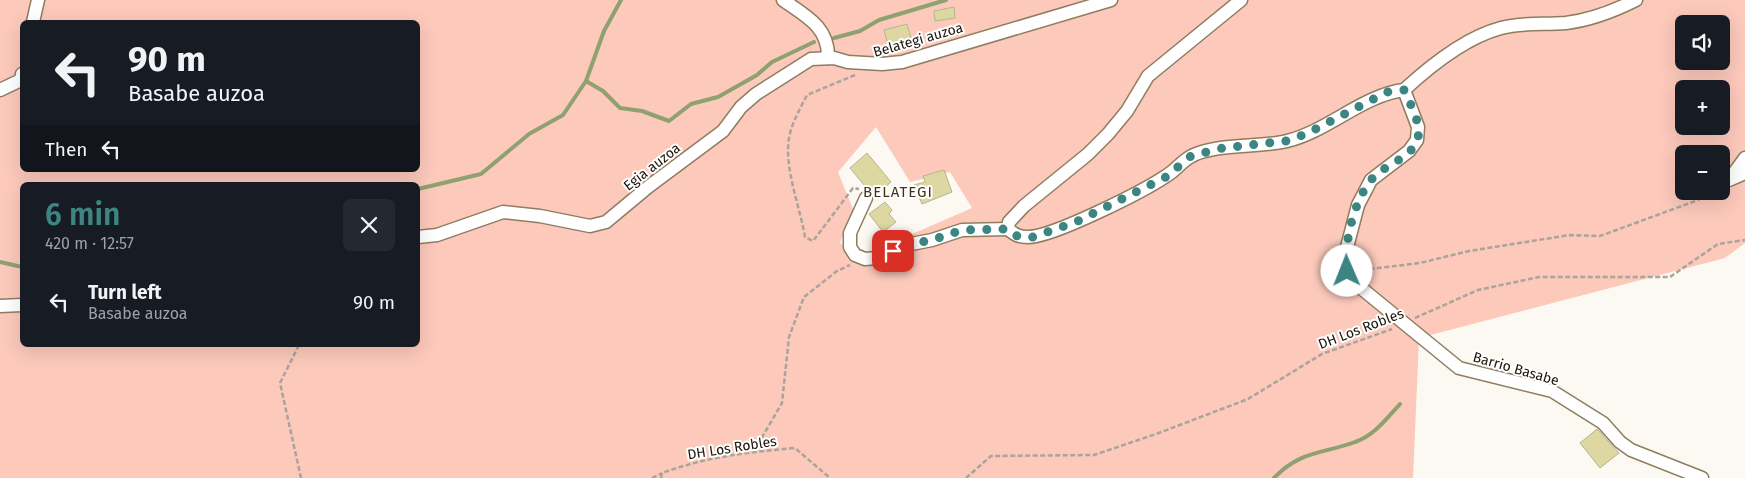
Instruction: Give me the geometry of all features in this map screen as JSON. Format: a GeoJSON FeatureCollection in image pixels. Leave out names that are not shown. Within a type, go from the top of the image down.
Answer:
{"type":"FeatureCollection","features":[{"type":"Feature","properties":{"kind":"lane"},"geometry":{"type":"LineString","coordinates":[[33,20],[38,0]]}},
{"type":"Feature","properties":{"kind":"lane"},"geometry":{"type":"LineString","coordinates":[[783,0],[815,22],[824,34],[828,47],[828,58]]}},
{"type":"Feature","properties":{"kind":"lane","name":"Belategi auzoa"},"geometry":{"type":"LineString","coordinates":[[882,64],[902,62],[1111,0]]}},
{"type":"Feature","properties":{"kind":"lane"},"geometry":{"type":"LineString","coordinates":[[1008,229],[1009,222],[1024,206],[1088,154],[1108,134],[1127,111],[1148,76],[1241,0]]}},
{"type":"Feature","properties":{"kind":"lane"},"geometry":{"type":"LineString","coordinates":[[866,198],[850,233],[850,247],[855,256],[865,259],[876,258],[906,245],[932,240],[962,230],[1008,229],[1017,236],[1030,238],[1076,222],[1166,177],[1191,156],[1223,148],[1286,141],[1314,130],[1387,92],[1404,90],[1440,60],[1482,35],[1501,28],[1523,24],[1567,23],[1611,12],[1636,0]]}},
{"type":"Feature","properties":{"kind":"lane","name":"Egia auzoa"},"geometry":{"type":"LineString","coordinates":[[420,237],[437,235],[502,212],[540,216],[590,226],[606,222],[648,186],[723,131],[741,107],[756,94],[811,59],[828,58],[848,62],[882,64]]}},
{"type":"Feature","properties":{"kind":"lane"},"geometry":{"type":"LineString","coordinates":[[0,90],[20,81]]}},
{"type":"Feature","properties":{"kind":"lane"},"geometry":{"type":"LineString","coordinates":[[1347,271],[1345,255],[1350,229],[1358,205],[1371,180],[1409,151],[1417,140],[1418,126],[1404,90]]}},
{"type":"Feature","properties":{"kind":"lane"},"geometry":{"type":"LineString","coordinates":[[1745,158],[1729,180],[1745,173]]}},
{"type":"Feature","properties":{"kind":"lane","name":"Barrio Basabe"},"geometry":{"type":"LineString","coordinates":[[1347,271],[1361,288],[1459,368],[1552,391],[1604,423],[1620,442],[1631,450],[1702,478]]}},
{"type":"Feature","properties":{"kind":"lane"},"geometry":{"type":"LineString","coordinates":[[0,306],[20,305]]}},
{"type":"Feature","properties":{"kind":"path","name":"Belategi auzoa"},"geometry":{"type":"LineString","coordinates":[[864,72],[833,82],[807,95],[794,122],[789,140],[791,179],[800,208],[804,237],[813,241],[853,188],[862,189],[866,198]]}},
{"type":"Feature","properties":{"kind":"path"},"geometry":{"type":"LineString","coordinates":[[1347,271],[1420,263],[1469,251],[1570,235],[1600,236],[1698,200]]}},
{"type":"Feature","properties":{"kind":"path","name":"DH Los Robles"},"geometry":{"type":"LineString","coordinates":[[966,478],[991,456],[1094,455],[1156,434],[1248,399],[1322,354],[1404,324],[1478,290],[1539,277],[1670,277],[1718,244],[1745,240]]}},
{"type":"Feature","properties":{"kind":"path"},"geometry":{"type":"LineString","coordinates":[[754,451],[782,403],[789,337],[804,297],[837,271],[865,259]]}},
{"type":"Feature","properties":{"kind":"path"},"geometry":{"type":"LineString","coordinates":[[298,347],[280,383],[300,478]]}},
{"type":"Feature","properties":{"kind":"path","name":"DH Los Robles"},"geometry":{"type":"LineString","coordinates":[[652,478],[696,461],[754,451],[795,448],[830,478]]}},
{"type":"Feature","properties":{"kind":"path"},"geometry":{"type":"LineString","coordinates":[[662,473],[662,478]]}},
{"type":"Feature","properties":{"kind":"shaded area"},"geometry":{"type":"Polygon","coordinates":[[[0,0],[1745,0],[1745,243],[1725,258],[1419,338],[1413,478],[0,478],[0,0]],[[876,127],[838,172],[853,209],[840,243],[859,257],[972,208],[950,172],[910,182],[876,127]]]}},
{"type":"Feature","properties":{"kind":"building"},"geometry":{"type":"Polygon","coordinates":[[[954,7],[955,18],[935,21],[934,11],[954,7]]]}},
{"type":"Feature","properties":{"kind":"building"},"geometry":{"type":"Polygon","coordinates":[[[907,24],[911,38],[888,45],[884,30],[907,24]]]}},
{"type":"Feature","properties":{"kind":"building"},"geometry":{"type":"Polygon","coordinates":[[[867,153],[891,182],[874,197],[850,168],[867,153]]]}},
{"type":"Feature","properties":{"kind":"building"},"geometry":{"type":"Polygon","coordinates":[[[944,170],[952,192],[922,204],[914,185],[925,182],[923,176],[944,170]]]}},
{"type":"Feature","properties":{"kind":"building"},"geometry":{"type":"Polygon","coordinates":[[[885,202],[892,210],[889,214],[896,222],[883,232],[869,214],[885,202]]]}},
{"type":"Feature","properties":{"kind":"building"},"geometry":{"type":"Polygon","coordinates":[[[1597,429],[1619,453],[1600,468],[1580,443],[1597,429]]]}},
{"type":"Feature","properties":{"kind":"waterway"},"geometry":{"type":"LineString","coordinates":[[420,189],[481,174],[529,134],[563,115],[586,81],[604,31],[621,0]]}},
{"type":"Feature","properties":{"kind":"waterway"},"geometry":{"type":"LineString","coordinates":[[834,38],[860,31],[879,20],[946,0]]}},
{"type":"Feature","properties":{"kind":"waterway"},"geometry":{"type":"LineString","coordinates":[[586,81],[603,91],[620,108],[642,111],[669,121],[691,104],[718,97],[757,75],[772,62],[814,42]]}},
{"type":"Feature","properties":{"kind":"waterway"},"geometry":{"type":"LineString","coordinates":[[0,262],[20,267]]}},
{"type":"Feature","properties":{"kind":"waterway"},"geometry":{"type":"LineString","coordinates":[[1274,478],[1303,457],[1343,446],[1368,436],[1400,404]]}},
{"type":"Feature","properties":{"kind":"district","name":"BELATEGI"},"geometry":{"type":"Point","coordinates":[898,192]}},
{"type":"Feature","properties":{"kind":"route"},"geometry":{"type":"LineString","coordinates":[[893,251],[906,245],[932,240],[962,230],[983,228],[1008,229],[1017,236],[1030,238],[1076,222],[1166,177],[1191,156],[1223,148],[1286,141],[1306,134],[1387,92],[1404,90],[1418,126],[1417,140],[1409,151],[1371,180],[1358,205],[1350,229],[1345,255],[1347,271]]}}]}
